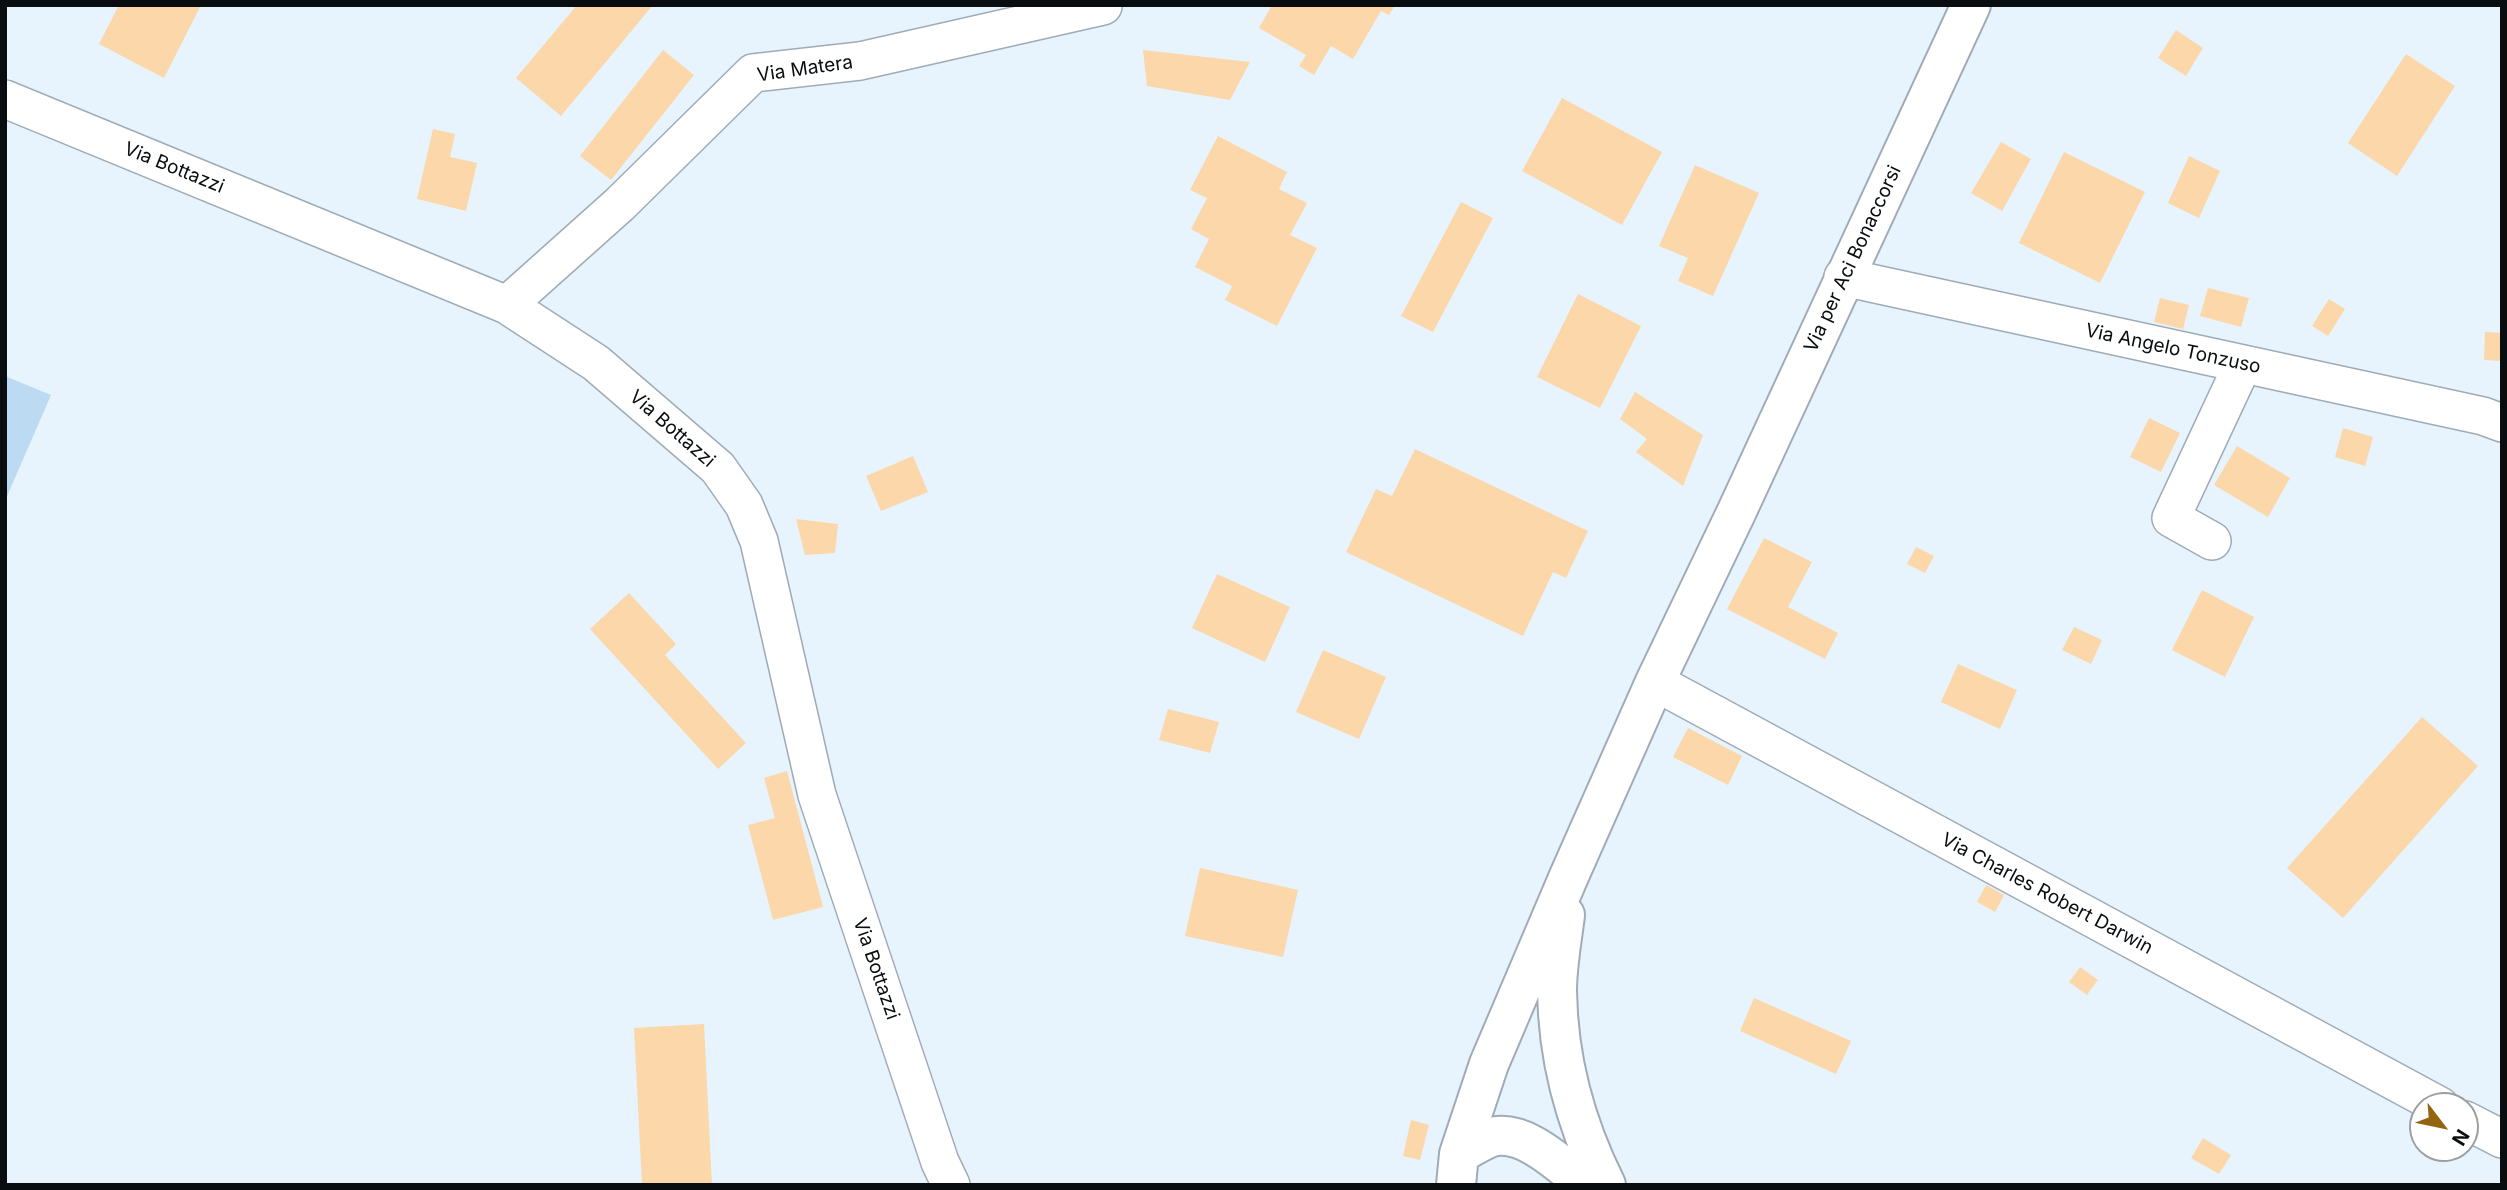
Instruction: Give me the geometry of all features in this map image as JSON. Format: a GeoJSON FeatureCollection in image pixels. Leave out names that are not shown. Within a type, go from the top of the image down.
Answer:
{"type":"FeatureCollection","features":[{"type":"Feature","properties":{"kind":"main road","name":"Via per Aci Bonaccorsi"},"geometry":{"type":"LineString","coordinates":[[1461,1174],[1489,1063],[1569,876],[1655,682],[1737,513],[1843,277],[1971,5]]}},
{"type":"Feature","properties":{"kind":"main road"},"geometry":{"type":"LineString","coordinates":[[1569,876],[1557,990],[1565,1073],[1587,1148],[1606,1185]]}},
{"type":"Feature","properties":{"kind":"main road"},"geometry":{"type":"LineString","coordinates":[[1461,1174],[1491,1137],[1512,1137],[1533,1145],[1586,1185]]}},
{"type":"Feature","properties":{"kind":"street","name":"Via Matera"},"geometry":{"type":"LineString","coordinates":[[507,305],[620,204],[753,72],[860,61],[1103,6]]}},
{"type":"Feature","properties":{"kind":"street","name":"Via Bottazzi"},"geometry":{"type":"LineString","coordinates":[[5,99],[507,305],[596,363],[718,468],[744,505],[759,541],[817,795],[945,1177]]}},
{"type":"Feature","properties":{"kind":"street","name":"Via Angelo Tonzuso"},"geometry":{"type":"LineString","coordinates":[[1843,277],[2483,416],[2502,423]]}},
{"type":"Feature","properties":{"kind":"street"},"geometry":{"type":"LineString","coordinates":[[2212,541],[2171,518],[2243,364]]}},
{"type":"Feature","properties":{"kind":"street","name":"Via Charles Robert Darwin"},"geometry":{"type":"LineString","coordinates":[[1655,682],[2414,1092]]}},
{"type":"Feature","properties":{"kind":"street"},"geometry":{"type":"LineString","coordinates":[[2479,1127],[2502,1139]]}},
{"type":"Feature","properties":{"kind":"shaded area"},"geometry":{"type":"Polygon","coordinates":[[[5,376],[51,395],[5,501],[5,376]]]}},
{"type":"Feature","properties":{"kind":"building"},"geometry":{"type":"Polygon","coordinates":[[[119,5],[201,5],[164,78],[99,44],[119,5]]]}},
{"type":"Feature","properties":{"kind":"building"},"geometry":{"type":"Polygon","coordinates":[[[577,5],[653,5],[561,116],[516,78],[577,5]]]}},
{"type":"Feature","properties":{"kind":"building"},"geometry":{"type":"Polygon","coordinates":[[[1272,5],[1395,5],[1389,15],[1381,11],[1353,59],[1331,46],[1314,75],[1299,66],[1306,55],[1259,28],[1272,5]]]}},
{"type":"Feature","properties":{"kind":"building"},"geometry":{"type":"Polygon","coordinates":[[[2176,30],[2203,48],[2186,76],[2158,58],[2176,30]]]}},
{"type":"Feature","properties":{"kind":"building"},"geometry":{"type":"Polygon","coordinates":[[[663,50],[694,75],[611,180],[580,156],[663,50]]]}},
{"type":"Feature","properties":{"kind":"building"},"geometry":{"type":"Polygon","coordinates":[[[1143,50],[1250,62],[1230,100],[1147,86],[1143,50]]]}},
{"type":"Feature","properties":{"kind":"building"},"geometry":{"type":"Polygon","coordinates":[[[2406,54],[2455,86],[2397,176],[2348,143],[2406,54]]]}},
{"type":"Feature","properties":{"kind":"building"},"geometry":{"type":"Polygon","coordinates":[[[1562,98],[1662,152],[1622,225],[1522,171],[1562,98]]]}},
{"type":"Feature","properties":{"kind":"building"},"geometry":{"type":"Polygon","coordinates":[[[433,129],[455,134],[450,157],[477,163],[466,211],[417,199],[433,129]]]}},
{"type":"Feature","properties":{"kind":"building"},"geometry":{"type":"Polygon","coordinates":[[[1218,136],[1287,172],[1279,189],[1307,203],[1290,235],[1317,248],[1277,326],[1225,300],[1232,286],[1195,267],[1209,239],[1191,229],[1207,198],[1190,190],[1218,136]]]}},
{"type":"Feature","properties":{"kind":"building"},"geometry":{"type":"Polygon","coordinates":[[[2001,142],[2031,159],[2002,211],[1971,193],[2001,142]]]}},
{"type":"Feature","properties":{"kind":"building"},"geometry":{"type":"Polygon","coordinates":[[[2064,152],[2145,192],[2100,283],[2019,243],[2064,152]]]}},
{"type":"Feature","properties":{"kind":"building"},"geometry":{"type":"Polygon","coordinates":[[[2189,156],[2220,171],[2199,218],[2168,203],[2189,156]]]}},
{"type":"Feature","properties":{"kind":"building"},"geometry":{"type":"Polygon","coordinates":[[[1695,165],[1759,193],[1713,296],[1678,281],[1688,258],[1659,246],[1695,165]]]}},
{"type":"Feature","properties":{"kind":"building"},"geometry":{"type":"Polygon","coordinates":[[[1461,202],[1493,218],[1433,332],[1401,316],[1461,202]]]}},
{"type":"Feature","properties":{"kind":"building"},"geometry":{"type":"Polygon","coordinates":[[[2208,288],[2249,298],[2241,327],[2200,316],[2208,288]]]}},
{"type":"Feature","properties":{"kind":"building"},"geometry":{"type":"Polygon","coordinates":[[[1578,294],[1641,326],[1600,408],[1537,377],[1578,294]]]}},
{"type":"Feature","properties":{"kind":"building"},"geometry":{"type":"Polygon","coordinates":[[[2160,298],[2189,305],[2183,329],[2154,322],[2160,298]]]}},
{"type":"Feature","properties":{"kind":"building"},"geometry":{"type":"Polygon","coordinates":[[[2329,299],[2345,309],[2328,336],[2312,326],[2329,299]]]}},
{"type":"Feature","properties":{"kind":"building"},"geometry":{"type":"Polygon","coordinates":[[[2485,332],[2502,333],[2502,361],[2484,360],[2485,332]]]}},
{"type":"Feature","properties":{"kind":"building"},"geometry":{"type":"Polygon","coordinates":[[[1635,392],[1703,435],[1683,486],[1636,452],[1647,439],[1620,419],[1635,392]]]}},
{"type":"Feature","properties":{"kind":"building"},"geometry":{"type":"Polygon","coordinates":[[[2149,418],[2180,433],[2161,472],[2130,457],[2149,418]]]}},
{"type":"Feature","properties":{"kind":"building"},"geometry":{"type":"Polygon","coordinates":[[[2343,428],[2373,437],[2365,466],[2335,457],[2343,428]]]}},
{"type":"Feature","properties":{"kind":"building"},"geometry":{"type":"Polygon","coordinates":[[[2237,446],[2290,478],[2268,517],[2214,485],[2237,446]]]}},
{"type":"Feature","properties":{"kind":"building"},"geometry":{"type":"Polygon","coordinates":[[[1415,449],[1588,531],[1566,578],[1553,572],[1523,636],[1346,552],[1376,489],[1392,496],[1415,449]]]}},
{"type":"Feature","properties":{"kind":"building"},"geometry":{"type":"Polygon","coordinates":[[[913,456],[928,492],[881,511],[866,476],[913,456]]]}},
{"type":"Feature","properties":{"kind":"building"},"geometry":{"type":"Polygon","coordinates":[[[796,519],[838,524],[835,553],[805,555],[796,519]]]}},
{"type":"Feature","properties":{"kind":"building"},"geometry":{"type":"Polygon","coordinates":[[[1764,538],[1812,562],[1788,607],[1838,633],[1825,659],[1727,609],[1764,538]]]}},
{"type":"Feature","properties":{"kind":"building"},"geometry":{"type":"Polygon","coordinates":[[[1916,547],[1934,556],[1925,573],[1907,564],[1916,547]]]}},
{"type":"Feature","properties":{"kind":"building"},"geometry":{"type":"Polygon","coordinates":[[[1217,574],[1290,607],[1265,662],[1192,628],[1217,574]]]}},
{"type":"Feature","properties":{"kind":"building"},"geometry":{"type":"Polygon","coordinates":[[[2202,590],[2254,617],[2225,677],[2172,650],[2202,590]]]}},
{"type":"Feature","properties":{"kind":"building"},"geometry":{"type":"Polygon","coordinates":[[[629,593],[676,644],[665,655],[746,743],[718,769],[590,629],[629,593]]]}},
{"type":"Feature","properties":{"kind":"building"},"geometry":{"type":"Polygon","coordinates":[[[2074,627],[2102,640],[2091,664],[2062,650],[2074,627]]]}},
{"type":"Feature","properties":{"kind":"building"},"geometry":{"type":"Polygon","coordinates":[[[1323,650],[1386,677],[1359,739],[1296,712],[1323,650]]]}},
{"type":"Feature","properties":{"kind":"building"},"geometry":{"type":"Polygon","coordinates":[[[1958,664],[2017,690],[2000,729],[1941,702],[1958,664]]]}},
{"type":"Feature","properties":{"kind":"building"},"geometry":{"type":"Polygon","coordinates":[[[1168,709],[1219,722],[1210,753],[1159,740],[1168,709]]]}},
{"type":"Feature","properties":{"kind":"building"},"geometry":{"type":"Polygon","coordinates":[[[2422,717],[2478,766],[2343,918],[2287,868],[2422,717]]]}},
{"type":"Feature","properties":{"kind":"building"},"geometry":{"type":"Polygon","coordinates":[[[1688,728],[1742,756],[1728,785],[1673,757],[1688,728]]]}},
{"type":"Feature","properties":{"kind":"building"},"geometry":{"type":"Polygon","coordinates":[[[787,771],[823,907],[773,920],[748,825],[775,818],[764,778],[787,771]]]}},
{"type":"Feature","properties":{"kind":"building"},"geometry":{"type":"Polygon","coordinates":[[[1200,868],[1298,890],[1283,957],[1185,936],[1200,868]]]}},
{"type":"Feature","properties":{"kind":"building"},"geometry":{"type":"Polygon","coordinates":[[[1986,885],[2004,895],[1995,912],[1977,902],[1986,885]]]}},
{"type":"Feature","properties":{"kind":"building"},"geometry":{"type":"Polygon","coordinates":[[[2080,967],[2098,980],[2087,995],[2069,982],[2080,967]]]}},
{"type":"Feature","properties":{"kind":"building"},"geometry":{"type":"Polygon","coordinates":[[[1754,998],[1851,1041],[1836,1074],[1740,1031],[1754,998]]]}},
{"type":"Feature","properties":{"kind":"building"},"geometry":{"type":"Polygon","coordinates":[[[704,1024],[712,1185],[642,1185],[634,1028],[704,1024]]]}},
{"type":"Feature","properties":{"kind":"building"},"geometry":{"type":"Polygon","coordinates":[[[1411,1120],[1429,1125],[1420,1160],[1403,1156],[1411,1120]]]}},
{"type":"Feature","properties":{"kind":"building"},"geometry":{"type":"Polygon","coordinates":[[[2203,1138],[2231,1155],[2219,1174],[2191,1158],[2203,1138]]]}}]}
